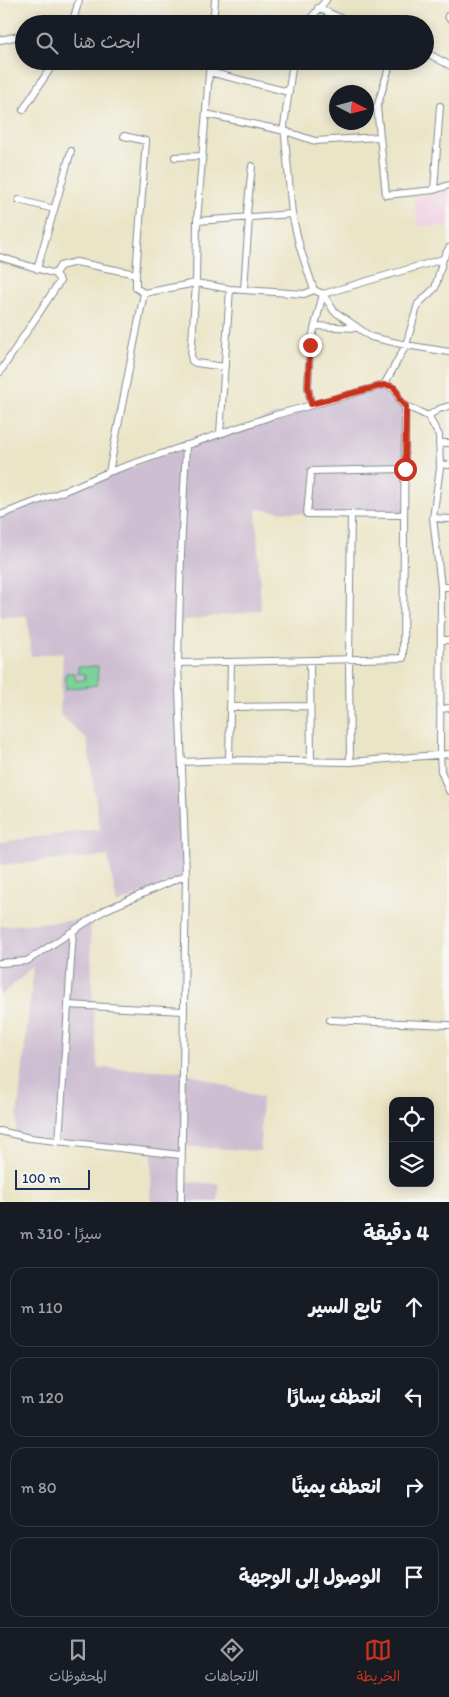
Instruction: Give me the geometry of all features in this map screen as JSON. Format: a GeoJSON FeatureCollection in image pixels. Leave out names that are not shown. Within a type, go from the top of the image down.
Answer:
{"type":"FeatureCollection","features":[{"type":"Feature","properties":{"kind":"street"},"geometry":{"type":"LineString","coordinates":[[75,15],[79,0]]}},
{"type":"Feature","properties":{"kind":"street"},"geometry":{"type":"LineString","coordinates":[[214,15],[215,0]]}},
{"type":"Feature","properties":{"kind":"street"},"geometry":{"type":"LineString","coordinates":[[313,15],[326,0]]}},
{"type":"Feature","properties":{"kind":"street"},"geometry":{"type":"LineString","coordinates":[[318,8],[334,15]]}},
{"type":"Feature","properties":{"kind":"street"},"geometry":{"type":"LineString","coordinates":[[0,40],[15,36]]}},
{"type":"Feature","properties":{"kind":"street"},"geometry":{"type":"LineString","coordinates":[[434,57],[449,65]]}},
{"type":"Feature","properties":{"kind":"street"},"geometry":{"type":"LineString","coordinates":[[24,110],[49,70]]}},
{"type":"Feature","properties":{"kind":"street"},"geometry":{"type":"LineString","coordinates":[[292,70],[285,131],[292,214],[300,248],[314,290]]}},
{"type":"Feature","properties":{"kind":"street"},"geometry":{"type":"LineString","coordinates":[[388,70],[376,107],[386,195],[434,190],[449,186]]}},
{"type":"Feature","properties":{"kind":"street"},"geometry":{"type":"LineString","coordinates":[[225,367],[196,363],[192,361],[191,356],[196,283],[197,221],[209,72],[289,92]]}},
{"type":"Feature","properties":{"kind":"street"},"geometry":{"type":"LineString","coordinates":[[434,190],[440,106]]}},
{"type":"Feature","properties":{"kind":"street"},"geometry":{"type":"LineString","coordinates":[[206,114],[285,131],[316,141],[379,137]]}},
{"type":"Feature","properties":{"kind":"street"},"geometry":{"type":"LineString","coordinates":[[124,136],[146,141],[136,288],[144,293],[196,283],[230,289],[304,294],[314,290],[323,294],[334,311],[371,337],[449,352]]}},
{"type":"Feature","properties":{"kind":"street"},"geometry":{"type":"LineString","coordinates":[[37,269],[70,151]]}},
{"type":"Feature","properties":{"kind":"street"},"geometry":{"type":"LineString","coordinates":[[175,157],[202,156]]}},
{"type":"Feature","properties":{"kind":"street"},"geometry":{"type":"LineString","coordinates":[[244,289],[249,218],[247,213],[252,166]]}},
{"type":"Feature","properties":{"kind":"street"},"geometry":{"type":"LineString","coordinates":[[19,200],[54,209]]}},
{"type":"Feature","properties":{"kind":"street"},"geometry":{"type":"LineString","coordinates":[[197,221],[292,214]]}},
{"type":"Feature","properties":{"kind":"street"},"geometry":{"type":"LineString","coordinates":[[384,385],[406,345],[418,304],[435,288],[443,259],[449,248]]}},
{"type":"Feature","properties":{"kind":"street"},"geometry":{"type":"LineString","coordinates":[[0,257],[55,274],[60,280],[0,372]]}},
{"type":"Feature","properties":{"kind":"street"},"geometry":{"type":"LineString","coordinates":[[323,294],[443,259]]}},
{"type":"Feature","properties":{"kind":"street"},"geometry":{"type":"LineString","coordinates":[[55,274],[60,266],[76,262],[136,274]]}},
{"type":"Feature","properties":{"kind":"street"},"geometry":{"type":"LineString","coordinates":[[220,433],[230,289]]}},
{"type":"Feature","properties":{"kind":"street"},"geometry":{"type":"LineString","coordinates":[[109,472],[144,293]]}},
{"type":"Feature","properties":{"kind":"street"},"geometry":{"type":"LineString","coordinates":[[311,404],[308,387],[310,345],[323,294]]}},
{"type":"Feature","properties":{"kind":"street"},"geometry":{"type":"LineString","coordinates":[[315,326],[356,328]]}},
{"type":"Feature","properties":{"kind":"street"},"geometry":{"type":"LineString","coordinates":[[0,515],[109,472],[272,416],[384,385],[394,387],[402,404],[428,416],[439,435],[440,464],[433,518],[441,587],[440,755],[441,771],[449,791]]}},
{"type":"Feature","properties":{"kind":"street"},"geometry":{"type":"LineString","coordinates":[[178,662],[403,658],[406,406]]}},
{"type":"Feature","properties":{"kind":"street"},"geometry":{"type":"LineString","coordinates":[[428,416],[439,409],[449,406]]}},
{"type":"Feature","properties":{"kind":"street"},"geometry":{"type":"LineString","coordinates":[[440,443],[449,443]]}},
{"type":"Feature","properties":{"kind":"street"},"geometry":{"type":"LineString","coordinates":[[181,1202],[186,875],[178,662],[186,445]]}},
{"type":"Feature","properties":{"kind":"street"},"geometry":{"type":"LineString","coordinates":[[440,464],[449,465]]}},
{"type":"Feature","properties":{"kind":"street"},"geometry":{"type":"LineString","coordinates":[[404,514],[307,514],[311,471],[405,469]]}},
{"type":"Feature","properties":{"kind":"street"},"geometry":{"type":"LineString","coordinates":[[350,762],[351,514]]}},
{"type":"Feature","properties":{"kind":"street"},"geometry":{"type":"LineString","coordinates":[[433,518],[449,519]]}},
{"type":"Feature","properties":{"kind":"street"},"geometry":{"type":"LineString","coordinates":[[441,587],[449,587]]}},
{"type":"Feature","properties":{"kind":"street"},"geometry":{"type":"LineString","coordinates":[[441,640],[449,640]]}},
{"type":"Feature","properties":{"kind":"street"},"geometry":{"type":"LineString","coordinates":[[310,660],[311,761]]}},
{"type":"Feature","properties":{"kind":"street"},"geometry":{"type":"LineString","coordinates":[[229,760],[231,662]]}},
{"type":"Feature","properties":{"kind":"street"},"geometry":{"type":"LineString","coordinates":[[231,707],[310,706]]}},
{"type":"Feature","properties":{"kind":"street"},"geometry":{"type":"LineString","coordinates":[[440,709],[449,708]]}},
{"type":"Feature","properties":{"kind":"street"},"geometry":{"type":"LineString","coordinates":[[182,762],[229,760],[350,762],[449,754]]}},
{"type":"Feature","properties":{"kind":"street"},"geometry":{"type":"LineString","coordinates":[[0,963],[27,961],[105,910],[186,875]]}},
{"type":"Feature","properties":{"kind":"street"},"geometry":{"type":"LineString","coordinates":[[60,1141],[73,930]]}},
{"type":"Feature","properties":{"kind":"street"},"geometry":{"type":"LineString","coordinates":[[68,1005],[183,1011]]}},
{"type":"Feature","properties":{"kind":"street"},"geometry":{"type":"LineString","coordinates":[[330,1020],[449,1026]]}},
{"type":"Feature","properties":{"kind":"street"},"geometry":{"type":"LineString","coordinates":[[0,1131],[30,1138],[181,1155]]}},
{"type":"Feature","properties":{"kind":"shaded area"},"geometry":{"type":"Polygon","coordinates":[[[449,189],[449,227],[418,226],[414,197],[449,189]]]}},
{"type":"Feature","properties":{"kind":"shaded area"},"geometry":{"type":"Polygon","coordinates":[[[388,386],[405,406],[404,515],[307,514],[256,509],[261,610],[179,621],[186,875],[117,904],[108,856],[0,865],[0,842],[100,829],[87,740],[60,714],[63,653],[31,656],[27,616],[0,617],[0,515],[272,416],[388,386]]]}},
{"type":"Feature","properties":{"kind":"shaded area"},"geometry":{"type":"Polygon","coordinates":[[[90,919],[93,1007],[98,1068],[182,1071],[262,1098],[260,1151],[181,1146],[181,1181],[219,1184],[218,1202],[151,1202],[152,1152],[15,1136],[34,967],[0,996],[0,926],[90,919]]]}},
{"type":"Feature","properties":{"kind":"green space"},"geometry":{"type":"Polygon","coordinates":[[[98,666],[97,685],[66,689],[66,673],[75,673],[76,681],[85,679],[85,674],[78,674],[78,667],[98,666]]]}},
{"type":"Feature","properties":{"kind":"route"},"geometry":{"type":"LineString","coordinates":[[310,345],[308,387],[311,404],[384,385],[394,387],[399,400],[406,406],[405,469]]}}]}
